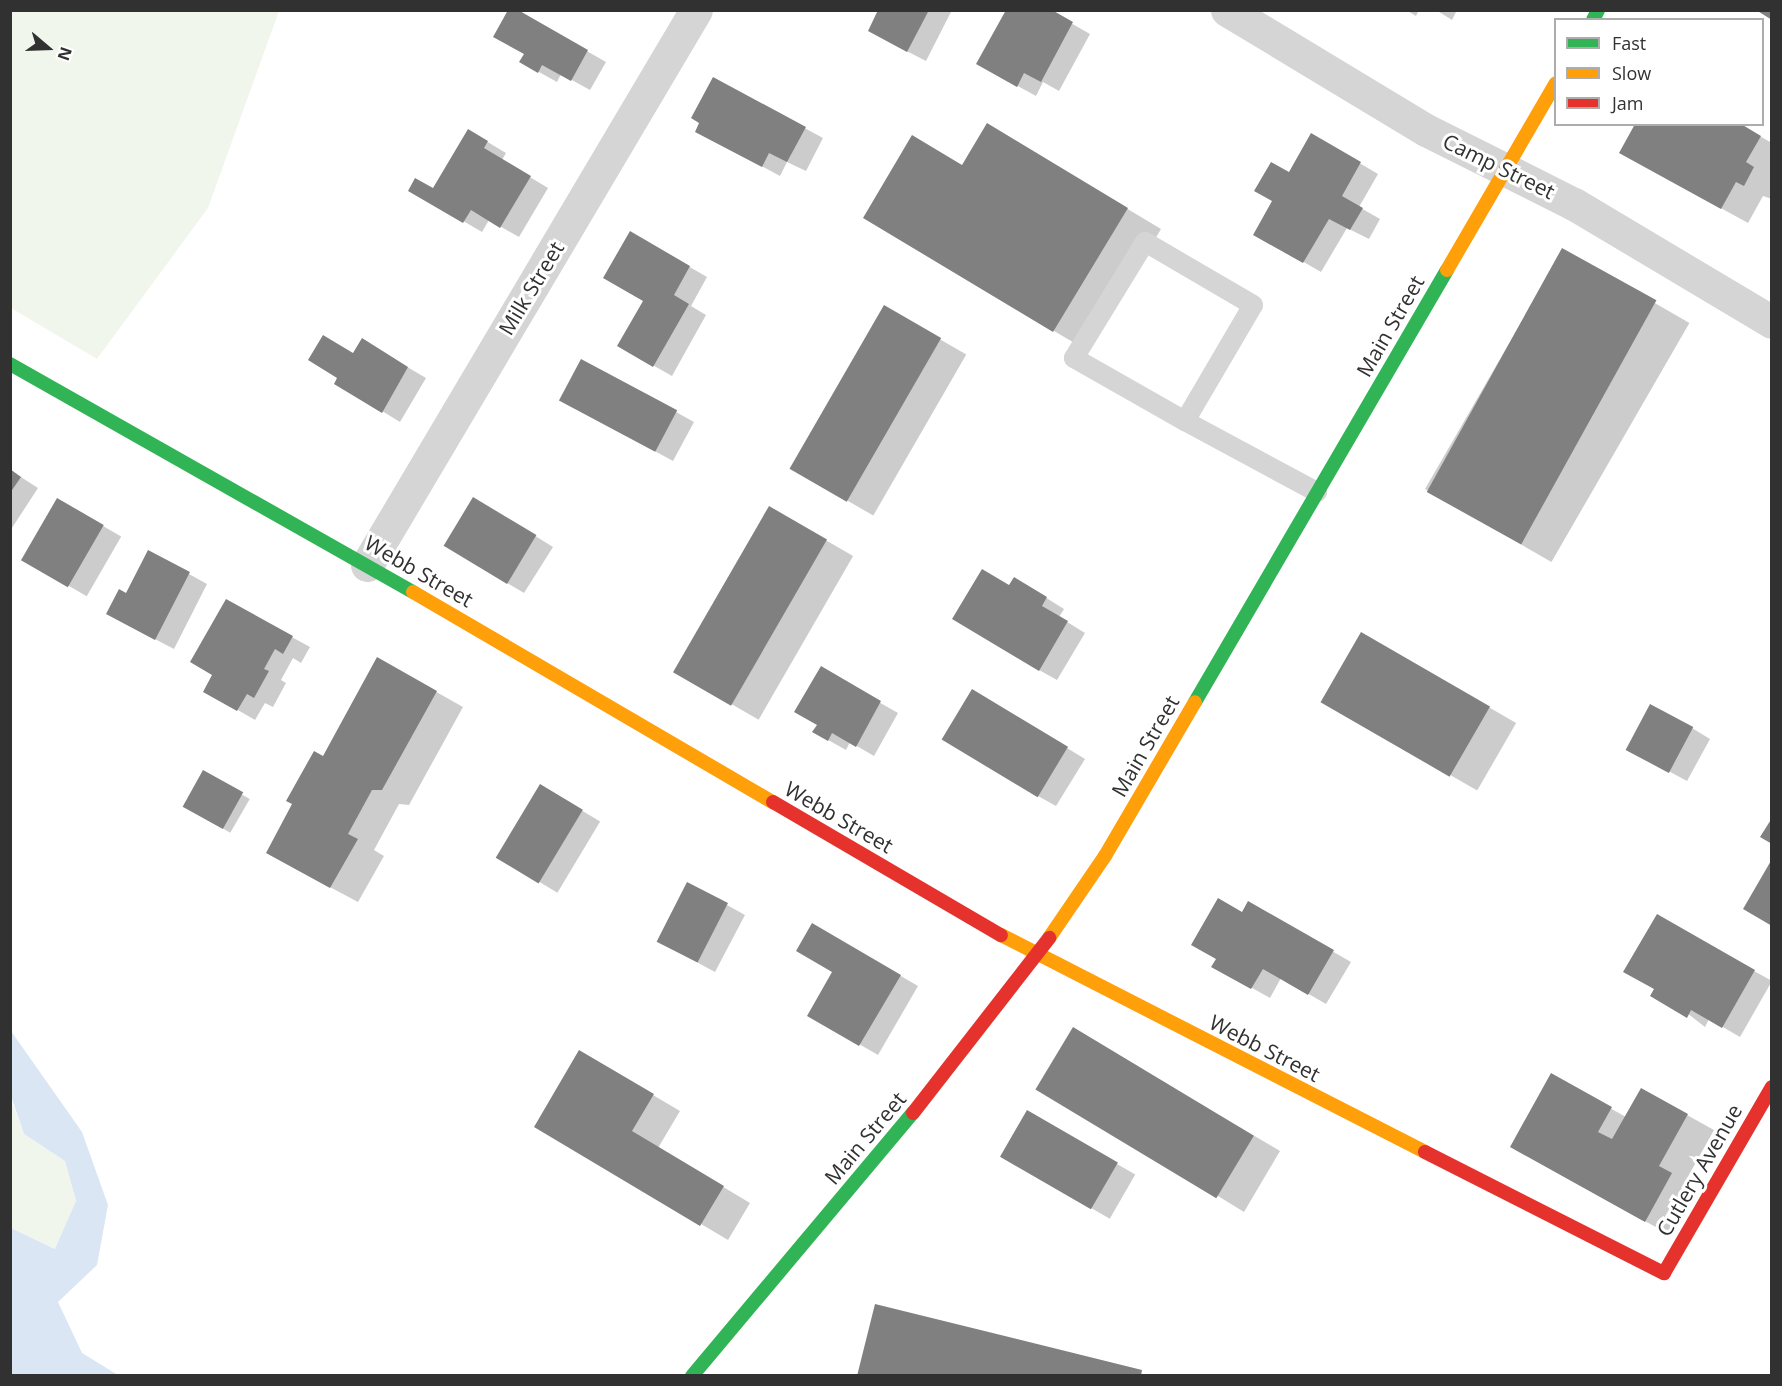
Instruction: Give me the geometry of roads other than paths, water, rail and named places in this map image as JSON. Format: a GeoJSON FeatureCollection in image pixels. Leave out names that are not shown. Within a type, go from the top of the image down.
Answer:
{"type":"FeatureCollection","features":[{"type":"Feature","properties":{"kind":"street","name":"Milk Street"},"geometry":{"type":"LineString","coordinates":[[366,565],[696,10]]}},
{"type":"Feature","properties":{"kind":"street","name":"Camp Street"},"geometry":{"type":"LineString","coordinates":[[1227,10],[1426,130],[1506,168],[1772,322]]}},
{"type":"Feature","properties":{"kind":"street","name":"Main Street"},"geometry":{"type":"LineString","coordinates":[[692,1376],[885,1148],[1036,956],[1105,856],[1554,86]]}},
{"type":"Feature","properties":{"kind":"street","name":"Webb Street"},"geometry":{"type":"LineString","coordinates":[[10,364],[366,565],[1036,956],[1664,1273]]}},
{"type":"Feature","properties":{"kind":"street","name":"Cutlery Avenue"},"geometry":{"type":"LineString","coordinates":[[1664,1273],[1772,1088]]}},
{"type":"Feature","properties":{"kind":"lane"},"geometry":{"type":"LineString","coordinates":[[1185,421],[1253,305],[1144,242],[1074,358],[1185,421],[1317,492]]}},
{"type":"Feature","properties":{"kind":"water"},"geometry":{"type":"Polygon","coordinates":[[[11,1031],[82,1132],[108,1205],[97,1265],[58,1302],[82,1353],[118,1375],[11,1375],[11,1228],[55,1249],[76,1201],[65,1161],[24,1134],[11,1096],[11,1031]]]}}]}
